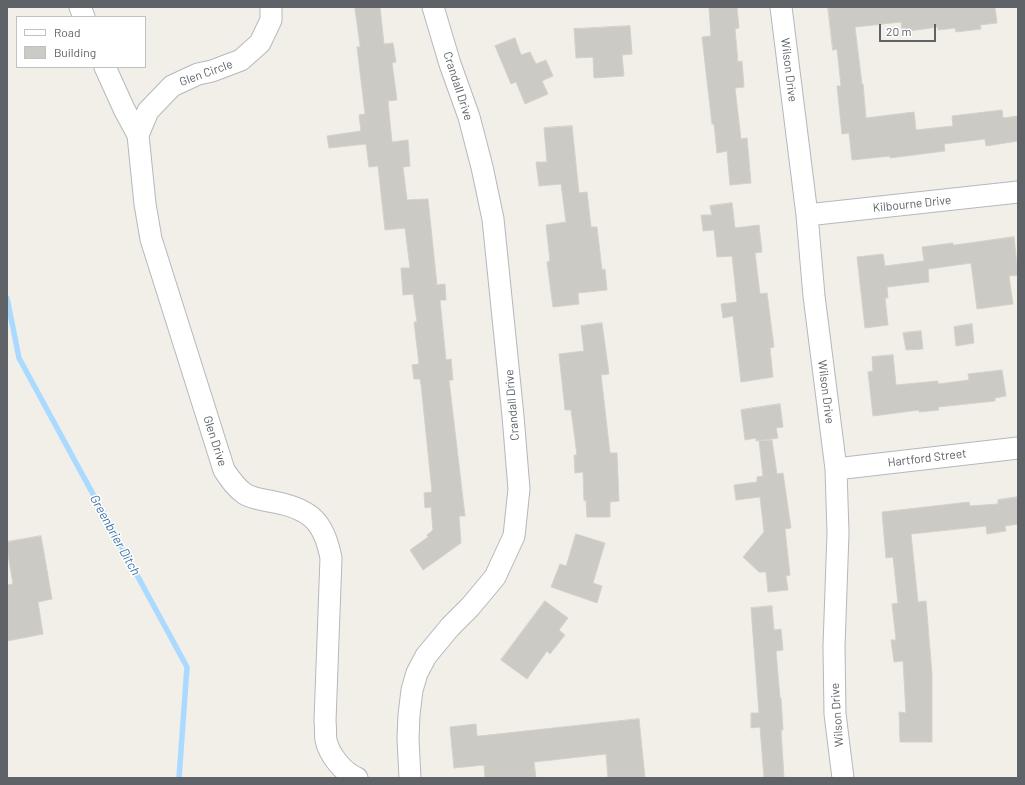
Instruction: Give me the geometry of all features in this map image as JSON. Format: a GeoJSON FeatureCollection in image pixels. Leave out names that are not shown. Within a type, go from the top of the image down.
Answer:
{"type":"FeatureCollection","features":[{"type":"Feature","properties":{"kind":"street","name":"Glen Circle"},"geometry":{"type":"LineString","coordinates":[[138,135],[148,111],[172,86],[198,74],[212,71],[241,60],[260,43],[271,20],[271,7]]}},
{"type":"Feature","properties":{"kind":"street","name":"Crandall Drive"},"geometry":{"type":"LineString","coordinates":[[410,778],[408,738],[409,715],[412,690],[417,673],[426,656],[495,577],[514,536],[519,489],[493,219],[482,167],[468,117],[433,7]]}},
{"type":"Feature","properties":{"kind":"street","name":"Wilson Drive"},"geometry":{"type":"LineString","coordinates":[[781,7],[807,215],[814,296],[836,469],[838,533],[834,646],[835,706],[843,778]]}},
{"type":"Feature","properties":{"kind":"street"},"geometry":{"type":"LineString","coordinates":[[106,68],[124,109],[138,135]]}},
{"type":"Feature","properties":{"kind":"street","name":"Glen Drive"},"geometry":{"type":"LineString","coordinates":[[138,135],[145,204],[151,239],[224,470],[237,488],[246,494],[255,498],[298,508],[310,516],[322,528],[328,542],[331,558],[325,721],[326,741],[343,769],[357,778]]}},
{"type":"Feature","properties":{"kind":"street","name":"Kilbourne Drive"},"geometry":{"type":"LineString","coordinates":[[807,215],[1018,192]]}},
{"type":"Feature","properties":{"kind":"street","name":"Hartford Street"},"geometry":{"type":"LineString","coordinates":[[836,469],[1018,448]]}},
{"type":"Feature","properties":{"kind":"building"},"geometry":{"type":"Polygon","coordinates":[[[355,7],[380,7],[384,44],[393,43],[396,62],[392,63],[397,100],[388,101],[392,142],[408,140],[410,166],[403,167],[407,200],[428,199],[437,285],[445,284],[446,300],[440,300],[446,360],[451,359],[453,380],[449,380],[465,516],[459,516],[461,543],[423,570],[410,550],[428,537],[427,535],[433,530],[431,507],[425,508],[424,493],[432,492],[421,384],[420,379],[414,379],[412,365],[419,364],[414,322],[417,322],[413,294],[403,295],[401,268],[410,268],[405,228],[385,230],[378,166],[369,167],[366,144],[329,148],[327,136],[361,131],[359,115],[365,114],[357,47],[360,47],[355,7]]]}},
{"type":"Feature","properties":{"kind":"building"},"geometry":{"type":"Polygon","coordinates":[[[737,7],[739,28],[735,29],[738,62],[742,61],[744,87],[735,88],[741,139],[747,138],[751,183],[730,185],[727,151],[717,153],[714,124],[712,124],[702,37],[711,36],[709,8],[737,7]]]}},
{"type":"Feature","properties":{"kind":"building"},"geometry":{"type":"Polygon","coordinates":[[[828,7],[995,7],[997,23],[980,25],[981,29],[956,32],[955,28],[938,30],[938,27],[902,32],[901,22],[855,27],[866,118],[914,112],[916,130],[953,126],[952,116],[1002,110],[1003,118],[1018,116],[1018,141],[986,146],[985,139],[944,144],[945,151],[890,158],[890,156],[852,160],[849,133],[842,134],[837,86],[841,86],[837,49],[833,50],[828,7]]]}},
{"type":"Feature","properties":{"kind":"building"},"geometry":{"type":"Polygon","coordinates":[[[630,26],[632,54],[622,55],[624,76],[594,78],[593,57],[576,58],[574,29],[630,26]]]}},
{"type":"Feature","properties":{"kind":"building"},"geometry":{"type":"Polygon","coordinates":[[[515,38],[521,55],[530,52],[536,64],[546,60],[553,76],[542,81],[548,94],[525,104],[516,82],[511,84],[495,46],[515,38]]]}},
{"type":"Feature","properties":{"kind":"building"},"geometry":{"type":"Polygon","coordinates":[[[572,126],[579,193],[587,192],[591,227],[597,227],[602,270],[605,269],[607,290],[578,293],[579,304],[553,307],[547,262],[550,261],[546,225],[566,222],[561,184],[539,186],[536,162],[547,162],[544,128],[572,126]]]}},
{"type":"Feature","properties":{"kind":"building"},"geometry":{"type":"Polygon","coordinates":[[[732,203],[735,228],[759,225],[762,252],[755,253],[760,294],[767,293],[774,347],[770,348],[773,377],[741,382],[733,316],[723,318],[721,304],[737,302],[732,256],[717,257],[714,230],[703,231],[701,215],[712,215],[710,206],[732,203]]]}},
{"type":"Feature","properties":{"kind":"building"},"geometry":{"type":"Polygon","coordinates":[[[1014,237],[1018,275],[1009,276],[1013,304],[977,309],[971,263],[928,269],[929,282],[887,287],[888,298],[885,298],[888,325],[865,328],[857,257],[883,254],[885,266],[924,261],[922,247],[953,243],[953,245],[1014,237]]]}},
{"type":"Feature","properties":{"kind":"building"},"geometry":{"type":"Polygon","coordinates":[[[602,323],[609,374],[601,375],[610,453],[617,453],[619,501],[610,502],[610,517],[587,517],[586,500],[584,501],[583,472],[575,473],[574,455],[577,455],[571,410],[565,410],[559,354],[584,351],[581,326],[602,323]]]}},
{"type":"Feature","properties":{"kind":"building"},"geometry":{"type":"Polygon","coordinates":[[[972,324],[974,343],[956,346],[954,327],[972,324]]]}},
{"type":"Feature","properties":{"kind":"building"},"geometry":{"type":"Polygon","coordinates":[[[921,331],[923,349],[906,350],[903,333],[921,331]]]}},
{"type":"Feature","properties":{"kind":"building"},"geometry":{"type":"Polygon","coordinates":[[[893,355],[896,385],[938,381],[938,384],[969,380],[968,374],[1002,370],[1006,396],[995,398],[995,401],[938,407],[939,410],[919,412],[919,410],[873,416],[868,372],[873,371],[872,357],[893,355]]]}},
{"type":"Feature","properties":{"kind":"building"},"geometry":{"type":"Polygon","coordinates":[[[780,404],[783,427],[776,428],[778,438],[756,441],[756,438],[745,440],[741,410],[780,404]]]}},
{"type":"Feature","properties":{"kind":"building"},"geometry":{"type":"Polygon","coordinates":[[[772,440],[777,474],[783,473],[791,528],[785,529],[790,575],[786,576],[788,590],[768,592],[766,572],[759,572],[743,557],[764,532],[760,497],[736,500],[734,485],[757,482],[757,477],[763,476],[759,441],[772,440]]]}},
{"type":"Feature","properties":{"kind":"building"},"geometry":{"type":"Polygon","coordinates":[[[1018,497],[1018,524],[1005,526],[1006,531],[987,534],[986,526],[911,534],[918,602],[926,601],[932,674],[932,742],[900,742],[899,712],[906,713],[903,661],[894,662],[891,640],[896,640],[892,604],[898,603],[893,557],[886,558],[882,512],[969,502],[970,506],[998,504],[998,500],[1018,497]]]}},
{"type":"Feature","properties":{"kind":"building"},"geometry":{"type":"Polygon","coordinates":[[[576,534],[605,543],[593,583],[602,586],[597,603],[551,587],[560,564],[566,566],[576,534]]]}},
{"type":"Feature","properties":{"kind":"building"},"geometry":{"type":"Polygon","coordinates":[[[41,536],[52,599],[38,602],[43,634],[7,641],[7,585],[13,584],[7,542],[41,536]]]}},
{"type":"Feature","properties":{"kind":"building"},"geometry":{"type":"Polygon","coordinates":[[[545,601],[568,618],[559,630],[565,635],[550,654],[547,651],[527,679],[501,660],[545,601]]]}},
{"type":"Feature","properties":{"kind":"building"},"geometry":{"type":"Polygon","coordinates":[[[772,606],[774,630],[781,629],[783,650],[776,651],[781,698],[784,778],[764,778],[760,727],[751,728],[751,713],[759,713],[751,608],[772,606]]]}},
{"type":"Feature","properties":{"kind":"building"},"geometry":{"type":"Polygon","coordinates":[[[639,719],[645,778],[608,778],[606,754],[534,762],[536,778],[485,778],[484,765],[454,768],[450,727],[476,724],[477,736],[639,719]]]}},
{"type":"Feature","properties":{"kind":"waterway","name":"Greenbrier Ditch"},"geometry":{"type":"LineString","coordinates":[[7,298],[19,358],[187,667],[179,778]]}}]}
